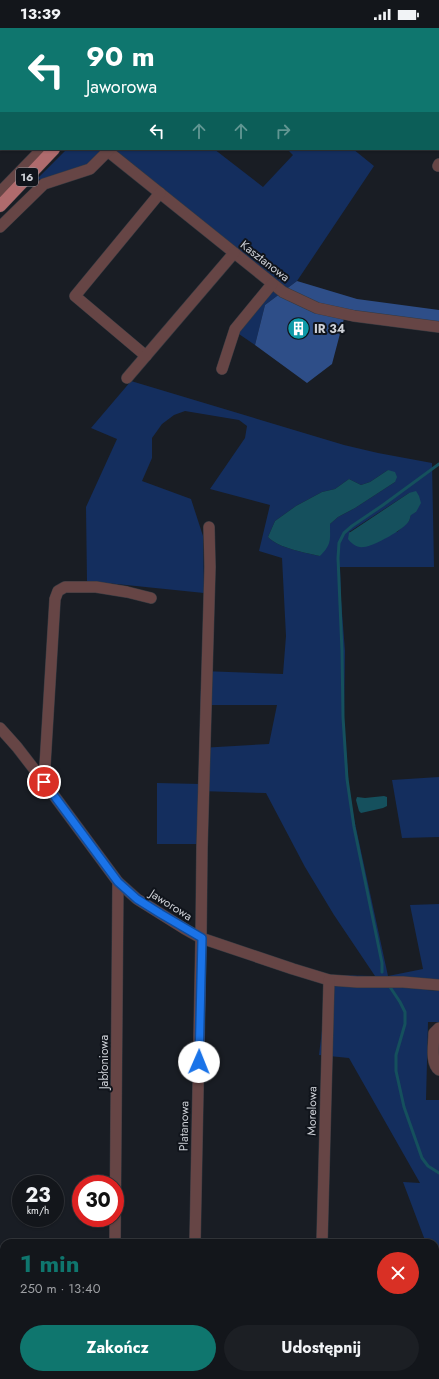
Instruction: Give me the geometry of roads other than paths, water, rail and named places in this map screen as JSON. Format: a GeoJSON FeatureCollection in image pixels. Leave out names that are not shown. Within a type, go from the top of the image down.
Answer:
{"type":"FeatureCollection","features":[{"type":"Feature","properties":{"kind":"main road","name":"16"},"geometry":{"type":"LineString","coordinates":[[0,206],[53,150]]}},
{"type":"Feature","properties":{"kind":"street"},"geometry":{"type":"LineString","coordinates":[[0,192],[41,150]]}},
{"type":"Feature","properties":{"kind":"street"},"geometry":{"type":"LineString","coordinates":[[0,227],[44,184],[90,169],[107,150]]}},
{"type":"Feature","properties":{"kind":"street","name":"Kasztanowa"},"geometry":{"type":"LineString","coordinates":[[107,150],[283,292],[317,308],[354,316],[439,327]]}},
{"type":"Feature","properties":{"kind":"street"},"geometry":{"type":"LineString","coordinates":[[146,356],[75,296],[160,194]]}},
{"type":"Feature","properties":{"kind":"street"},"geometry":{"type":"LineString","coordinates":[[127,378],[234,253]]}},
{"type":"Feature","properties":{"kind":"street"},"geometry":{"type":"LineString","coordinates":[[222,369],[235,329],[272,284]]}},
{"type":"Feature","properties":{"kind":"street","name":"Platanowa"},"geometry":{"type":"LineString","coordinates":[[195,1239],[202,938],[202,848],[210,567],[209,528]]}},
{"type":"Feature","properties":{"kind":"street"},"geometry":{"type":"LineString","coordinates":[[44,782],[55,599],[58,591],[65,587],[96,587],[151,598]]}},
{"type":"Feature","properties":{"kind":"street","name":"Jaworowa"},"geometry":{"type":"LineString","coordinates":[[0,728],[44,782],[118,882],[137,899],[161,914],[202,938],[329,980],[358,982],[403,982],[439,985]]}},
{"type":"Feature","properties":{"kind":"street","name":"Jabłoniowa"},"geometry":{"type":"LineString","coordinates":[[115,1239],[118,882]]}},
{"type":"Feature","properties":{"kind":"street","name":"Morelowa"},"geometry":{"type":"LineString","coordinates":[[322,1239],[329,980]]}},
{"type":"Feature","properties":{"kind":"street"},"geometry":{"type":"LineString","coordinates":[[439,1028],[434,1033],[434,1063],[439,1070]]}},
{"type":"Feature","properties":{"kind":"waterway"},"geometry":{"type":"LineString","coordinates":[[382,972],[382,963],[354,827],[347,779],[343,717],[338,558],[339,543],[344,533],[352,526],[439,464]]}},
{"type":"Feature","properties":{"kind":"waterway"},"geometry":{"type":"LineString","coordinates":[[390,987],[405,1012],[405,1024],[396,1055],[396,1071],[404,1107],[422,1158],[428,1166],[439,1173]]}},
{"type":"Feature","properties":{"kind":"place","name":"IR 34"},"geometry":{"type":"Point","coordinates":[298,329]}}]}
